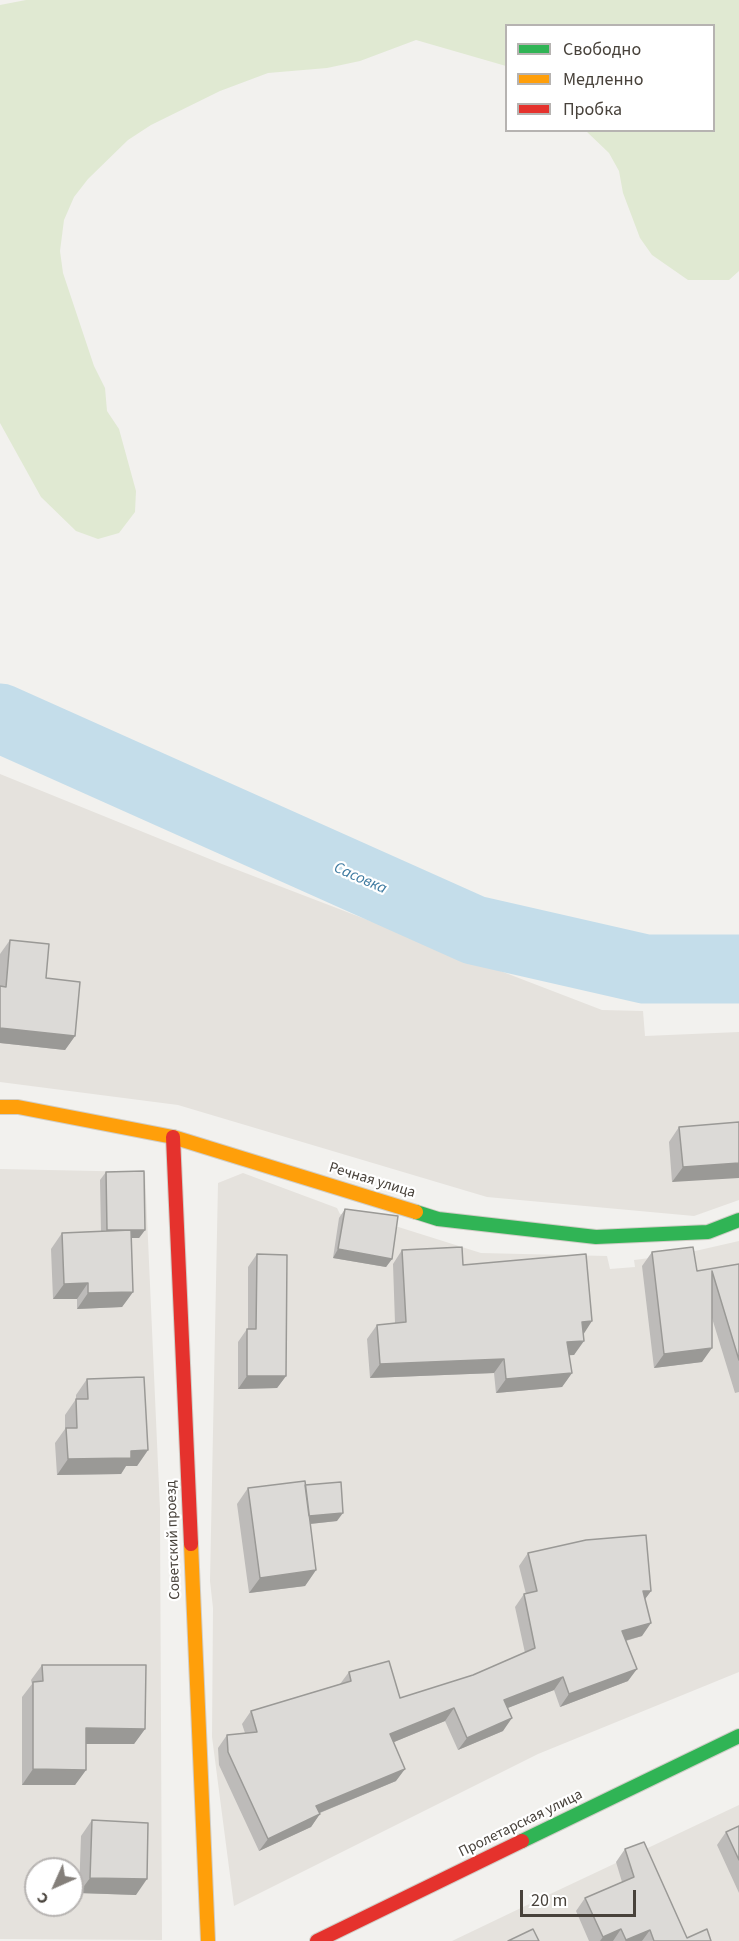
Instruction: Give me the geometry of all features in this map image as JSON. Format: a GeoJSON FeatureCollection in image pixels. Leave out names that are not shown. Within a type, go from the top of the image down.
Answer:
{"type":"FeatureCollection","features":[{"type":"Feature","properties":{"kind":"street","name":"Речная улица"},"geometry":{"type":"LineString","coordinates":[[0,1107],[18,1107],[173,1137],[438,1219],[596,1237],[708,1232],[739,1220]]}},
{"type":"Feature","properties":{"kind":"street","name":"Советский проезд"},"geometry":{"type":"LineString","coordinates":[[173,1137],[208,1941]]}},
{"type":"Feature","properties":{"kind":"street","name":"Пролетарская улица"},"geometry":{"type":"LineString","coordinates":[[317,1941],[739,1736]]}},
{"type":"Feature","properties":{"kind":"shaded area"},"geometry":{"type":"Polygon","coordinates":[[[0,774],[222,864],[602,1010],[643,1011],[645,1036],[739,1032],[739,1200],[694,1216],[487,1197],[178,1105],[0,1082],[0,774]]]}},
{"type":"Feature","properties":{"kind":"shaded area"},"geometry":{"type":"Polygon","coordinates":[[[0,1169],[145,1172],[160,1510],[162,1940],[0,1939],[0,1169]]]}},
{"type":"Feature","properties":{"kind":"shaded area"},"geometry":{"type":"Polygon","coordinates":[[[243,1173],[337,1208],[340,1214],[392,1225],[481,1253],[607,1256],[610,1269],[635,1267],[634,1260],[682,1254],[739,1241],[739,1672],[538,1754],[234,1906],[212,1737],[213,1608],[210,1581],[218,1183],[243,1173]]]}},
{"type":"Feature","properties":{"kind":"shaded area"},"geometry":{"type":"Polygon","coordinates":[[[739,1805],[739,1941],[452,1941],[546,1896],[739,1805]]]}},
{"type":"Feature","properties":{"kind":"green space"},"geometry":{"type":"Polygon","coordinates":[[[26,0],[739,0],[739,271],[729,280],[688,280],[652,255],[640,238],[623,193],[619,171],[609,153],[587,132],[715,132],[715,24],[505,24],[505,66],[416,40],[360,61],[327,68],[268,73],[220,91],[151,125],[128,140],[88,179],[74,197],[64,220],[60,251],[63,273],[94,366],[105,388],[107,411],[119,429],[136,491],[135,512],[119,533],[98,539],[76,531],[41,497],[0,423],[0,5],[26,0]]]}},
{"type":"Feature","properties":{"kind":"building"},"geometry":{"type":"Polygon","coordinates":[[[10,940],[49,944],[46,978],[80,982],[75,1036],[0,1028],[0,986],[6,987],[10,940]]]}},
{"type":"Feature","properties":{"kind":"building"},"geometry":{"type":"Polygon","coordinates":[[[739,1122],[739,1163],[683,1167],[679,1127],[739,1122]]]}},
{"type":"Feature","properties":{"kind":"building"},"geometry":{"type":"Polygon","coordinates":[[[144,1171],[145,1230],[107,1230],[106,1172],[144,1171]]]}},
{"type":"Feature","properties":{"kind":"building"},"geometry":{"type":"Polygon","coordinates":[[[345,1209],[398,1216],[392,1259],[338,1249],[345,1209]]]}},
{"type":"Feature","properties":{"kind":"building"},"geometry":{"type":"Polygon","coordinates":[[[131,1230],[133,1292],[88,1293],[88,1283],[64,1284],[62,1233],[131,1230]]]}},
{"type":"Feature","properties":{"kind":"building"},"geometry":{"type":"Polygon","coordinates":[[[462,1247],[463,1265],[586,1254],[592,1321],[582,1322],[584,1341],[567,1342],[572,1373],[506,1379],[504,1359],[380,1364],[377,1325],[406,1322],[402,1250],[462,1247]]]}},
{"type":"Feature","properties":{"kind":"building"},"geometry":{"type":"Polygon","coordinates":[[[693,1247],[697,1271],[739,1264],[739,1360],[712,1271],[712,1348],[664,1354],[652,1252],[693,1247]]]}},
{"type":"Feature","properties":{"kind":"building"},"geometry":{"type":"Polygon","coordinates":[[[257,1254],[287,1255],[286,1376],[247,1376],[247,1329],[256,1329],[257,1254]]]}},
{"type":"Feature","properties":{"kind":"building"},"geometry":{"type":"Polygon","coordinates":[[[144,1377],[148,1450],[131,1451],[131,1458],[68,1459],[66,1428],[77,1428],[76,1399],[88,1399],[87,1379],[144,1377]]]}},
{"type":"Feature","properties":{"kind":"building"},"geometry":{"type":"Polygon","coordinates":[[[305,1481],[316,1570],[260,1578],[248,1488],[305,1481]]]}},
{"type":"Feature","properties":{"kind":"building"},"geometry":{"type":"Polygon","coordinates":[[[341,1482],[343,1513],[309,1516],[305,1485],[341,1482]]]}},
{"type":"Feature","properties":{"kind":"building"},"geometry":{"type":"Polygon","coordinates":[[[646,1535],[651,1591],[643,1591],[651,1623],[622,1631],[637,1669],[569,1694],[563,1677],[504,1700],[512,1718],[467,1738],[454,1708],[390,1734],[405,1769],[316,1806],[320,1814],[268,1839],[228,1752],[227,1735],[257,1732],[251,1711],[351,1681],[349,1672],[389,1661],[400,1698],[473,1675],[535,1648],[524,1594],[537,1591],[528,1553],[586,1540],[646,1535]]]}},
{"type":"Feature","properties":{"kind":"building"},"geometry":{"type":"Polygon","coordinates":[[[42,1665],[146,1665],[145,1729],[86,1728],[86,1770],[33,1769],[33,1682],[43,1681],[42,1665]]]}},
{"type":"Feature","properties":{"kind":"building"},"geometry":{"type":"Polygon","coordinates":[[[92,1820],[148,1823],[147,1879],[90,1878],[92,1820]]]}},
{"type":"Feature","properties":{"kind":"building"},"geometry":{"type":"Polygon","coordinates":[[[739,1826],[739,1860],[726,1832],[739,1826]]]}},
{"type":"Feature","properties":{"kind":"building"},"geometry":{"type":"Polygon","coordinates":[[[644,1842],[687,1938],[707,1929],[711,1941],[654,1941],[650,1930],[626,1940],[621,1929],[603,1937],[585,1898],[634,1877],[625,1849],[644,1842]]]}},
{"type":"Feature","properties":{"kind":"building"},"geometry":{"type":"Polygon","coordinates":[[[533,1929],[539,1941],[508,1941],[533,1929]]]}},
{"type":"Feature","properties":{"kind":"waterway","name":"Сасовка"},"geometry":{"type":"LineString","coordinates":[[0,718],[474,930],[645,969],[739,969]]}},
{"type":"Feature","properties":{"kind":"traffic: fast"},"geometry":{"type":"LineString","coordinates":[[416,1212],[438,1219],[596,1237],[708,1232],[739,1220]]}},
{"type":"Feature","properties":{"kind":"traffic: fast"},"geometry":{"type":"LineString","coordinates":[[522,1841],[739,1736]]}},
{"type":"Feature","properties":{"kind":"traffic: slow"},"geometry":{"type":"LineString","coordinates":[[0,1107],[18,1107],[173,1137],[416,1212]]}},
{"type":"Feature","properties":{"kind":"traffic: slow"},"geometry":{"type":"LineString","coordinates":[[191,1544],[208,1941]]}},
{"type":"Feature","properties":{"kind":"traffic: jam"},"geometry":{"type":"LineString","coordinates":[[173,1137],[191,1544]]}},
{"type":"Feature","properties":{"kind":"traffic: jam"},"geometry":{"type":"LineString","coordinates":[[317,1941],[522,1841]]}}]}
